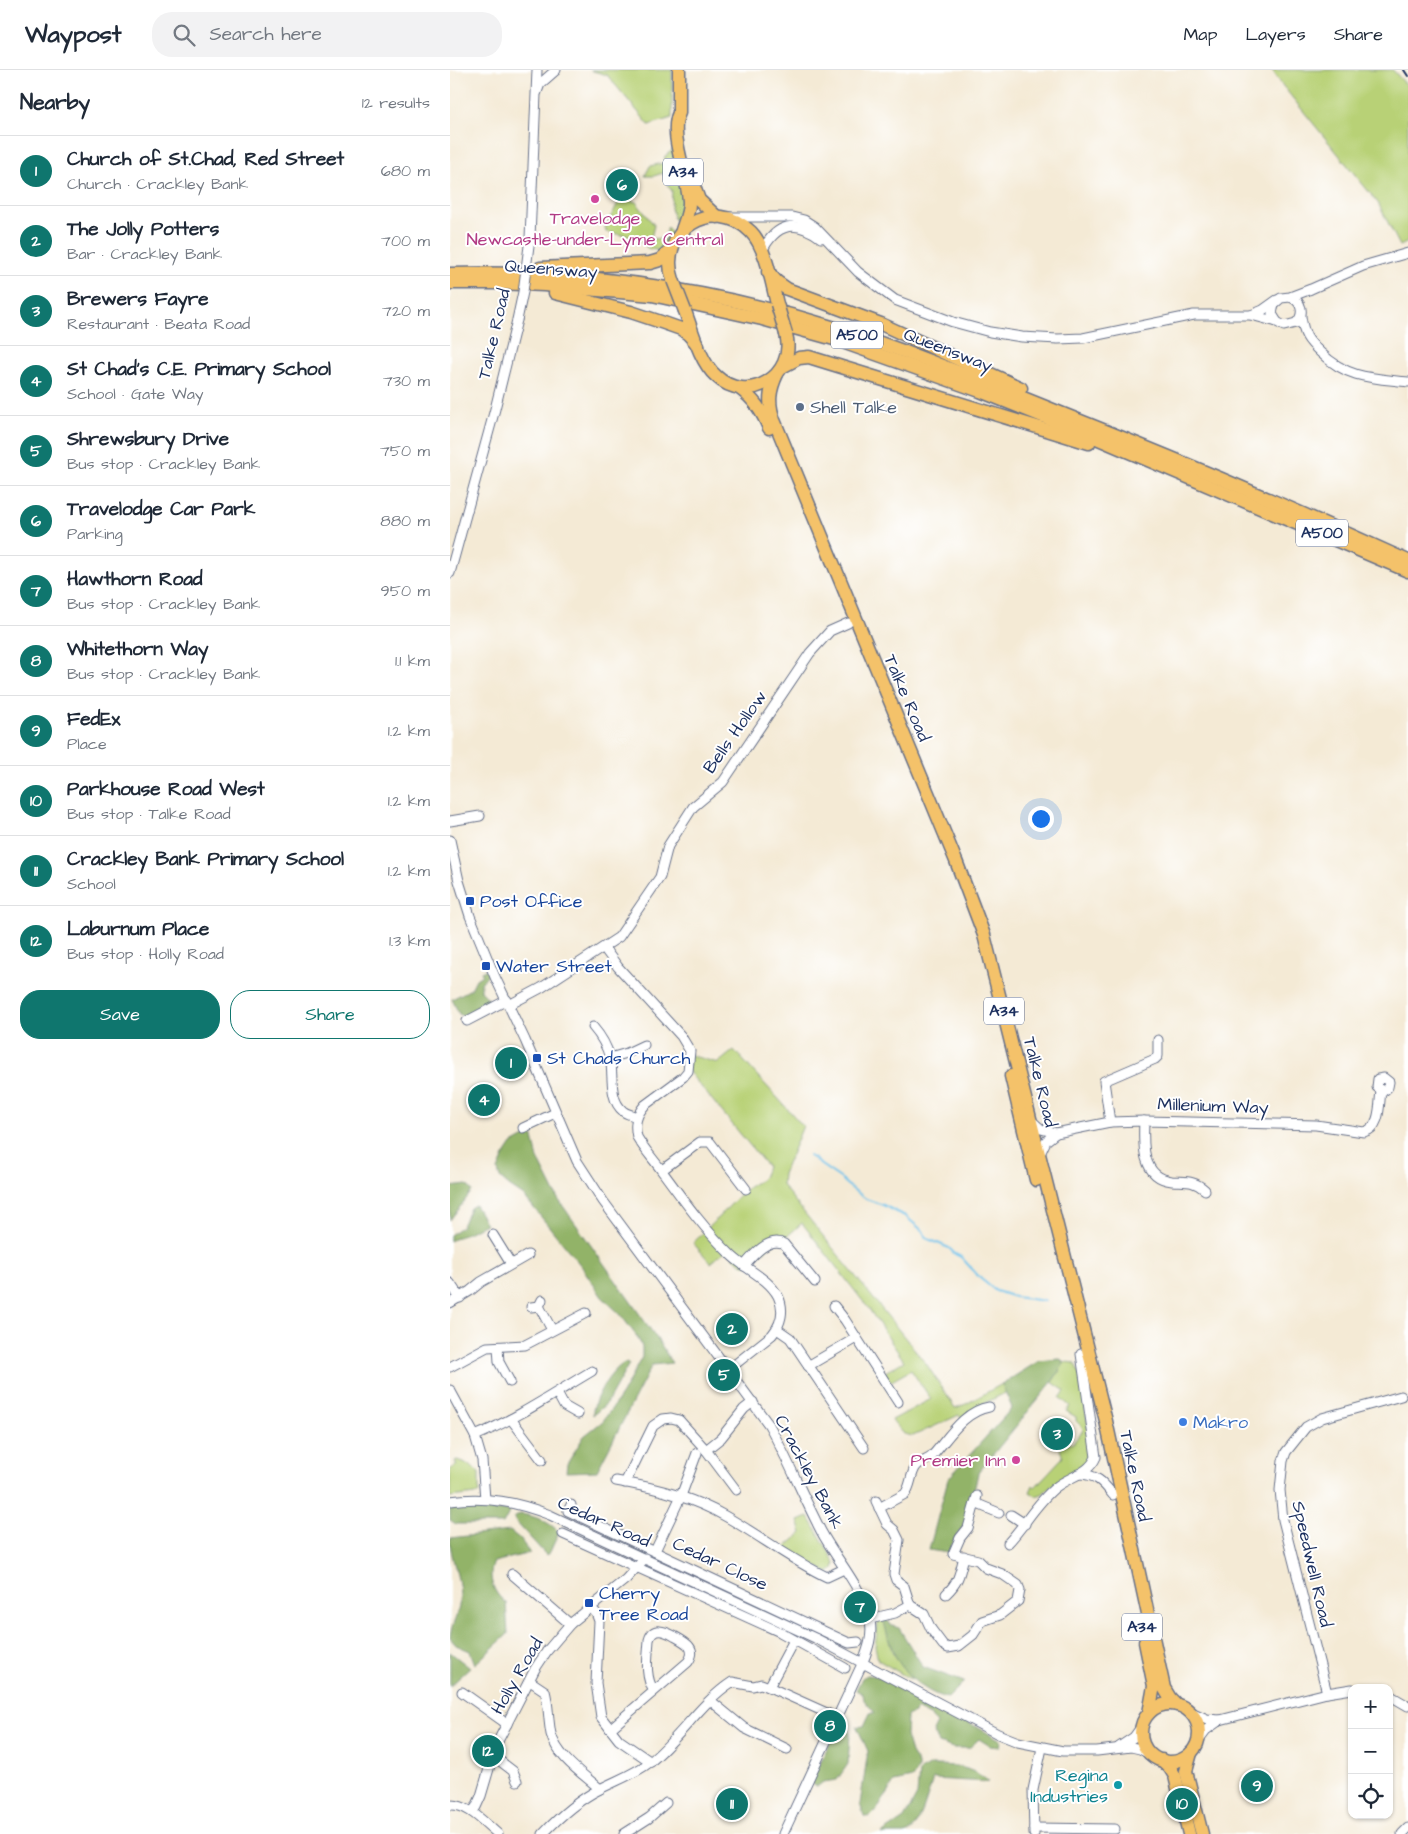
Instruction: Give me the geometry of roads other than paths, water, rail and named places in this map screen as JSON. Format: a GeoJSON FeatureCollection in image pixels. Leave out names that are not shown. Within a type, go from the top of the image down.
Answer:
{"type":"FeatureCollection","features":[{"type":"Feature","properties":{"kind":"highway","name":"A34"},"geometry":{"type":"LineString","coordinates":[[679,70],[680,113],[684,120],[687,160],[695,193],[699,200],[720,217]]}},
{"type":"Feature","properties":{"kind":"highway","name":"A34"},"geometry":{"type":"LineString","coordinates":[[680,113],[676,119],[678,144],[689,205],[682,230]]}},
{"type":"Feature","properties":{"kind":"highway"},"geometry":{"type":"LineString","coordinates":[[450,272],[650,263],[660,260],[672,248],[682,230],[702,218],[720,217]]}},
{"type":"Feature","properties":{"kind":"highway","name":"Talke Road"},"geometry":{"type":"LineString","coordinates":[[720,217],[734,221],[747,228],[755,237],[762,251],[786,334],[788,353],[770,392],[770,407],[774,420],[956,861],[984,934],[1040,1155],[1048,1197],[1106,1421],[1164,1688],[1170,1698],[1182,1708]]}},
{"type":"Feature","properties":{"kind":"highway","name":"Talke Road"},"geometry":{"type":"LineString","coordinates":[[672,248],[670,264],[673,280],[707,366],[714,376],[739,388],[753,400],[763,413],[848,623],[950,866],[976,936],[1081,1354],[1114,1495],[1153,1676],[1153,1694],[1149,1713]]}},
{"type":"Feature","properties":{"kind":"highway","name":"Queensway"},"geometry":{"type":"LineString","coordinates":[[450,272],[550,275],[663,287],[761,308],[834,328],[884,344],[1013,394],[1148,449],[1408,561]]}},
{"type":"Feature","properties":{"kind":"highway","name":"A500"},"geometry":{"type":"LineString","coordinates":[[768,272],[777,282],[787,288],[881,324],[1148,449]]}},
{"type":"Feature","properties":{"kind":"highway"},"geometry":{"type":"LineString","coordinates":[[450,285],[515,288],[562,294],[631,312],[680,329],[688,334],[698,345]]}},
{"type":"Feature","properties":{"kind":"highway","name":"Queensway"},"geometry":{"type":"LineString","coordinates":[[450,285],[544,285],[652,295],[762,319],[834,339],[912,366],[1071,427],[1408,571]]}},
{"type":"Feature","properties":{"kind":"highway"},"geometry":{"type":"LineString","coordinates":[[739,388],[764,384],[795,359],[803,357],[834,364],[1076,438],[1188,476]]}},
{"type":"Feature","properties":{"kind":"highway"},"geometry":{"type":"LineString","coordinates":[[1149,1713],[1162,1705],[1182,1708]]}},
{"type":"Feature","properties":{"kind":"highway","name":"A34"},"geometry":{"type":"LineString","coordinates":[[1182,1708],[1194,1717],[1198,1725],[1199,1734],[1186,1771],[1202,1834]]}},
{"type":"Feature","properties":{"kind":"highway","name":"A34"},"geometry":{"type":"LineString","coordinates":[[1142,1726],[1149,1713]]}},
{"type":"Feature","properties":{"kind":"highway"},"geometry":{"type":"LineString","coordinates":[[1142,1726],[1142,1740],[1146,1749],[1175,1776],[1190,1834]]}},
{"type":"Feature","properties":{"kind":"highway"},"geometry":{"type":"LineString","coordinates":[[1157,1758],[1177,1761],[1194,1748]]}},
{"type":"Feature","properties":{"kind":"street","name":"Talke Road"},"geometry":{"type":"LineString","coordinates":[[451,567],[495,409],[523,292],[530,238],[537,70]]}},
{"type":"Feature","properties":{"kind":"street"},"geometry":{"type":"LineString","coordinates":[[535,97],[540,84],[556,70]]}},
{"type":"Feature","properties":{"kind":"street"},"geometry":{"type":"LineString","coordinates":[[720,217],[765,216],[798,218],[815,227],[858,272],[894,300],[953,322],[990,332],[1022,337],[1076,339],[1110,334],[1194,315],[1252,315],[1304,333]]}},
{"type":"Feature","properties":{"kind":"street"},"geometry":{"type":"LineString","coordinates":[[762,251],[776,231],[784,227],[793,226],[809,230],[835,248]]}},
{"type":"Feature","properties":{"kind":"street"},"geometry":{"type":"LineString","coordinates":[[1252,315],[1281,298],[1311,290],[1363,266],[1408,253]]}},
{"type":"Feature","properties":{"kind":"street"},"geometry":{"type":"LineString","coordinates":[[1277,300],[1272,309],[1272,314],[1280,324],[1292,325],[1301,313],[1311,290]]}},
{"type":"Feature","properties":{"kind":"street"},"geometry":{"type":"LineString","coordinates":[[1290,297],[1298,301],[1304,333],[1314,347],[1332,364],[1354,375],[1408,382]]}},
{"type":"Feature","properties":{"kind":"street","name":"Bells Hollow"},"geometry":{"type":"LineString","coordinates":[[508,1002],[541,988],[619,937],[660,877],[668,846],[693,807],[723,782],[810,653],[830,631],[848,623]]}},
{"type":"Feature","properties":{"kind":"street"},"geometry":{"type":"LineString","coordinates":[[450,821],[480,816]]}},
{"type":"Feature","properties":{"kind":"street"},"geometry":{"type":"LineString","coordinates":[[450,840],[455,882]]}},
{"type":"Feature","properties":{"kind":"street","name":"Crackley Bank"},"geometry":{"type":"LineString","coordinates":[[455,882],[555,1113],[588,1181],[753,1402],[786,1456],[822,1532],[857,1590],[870,1619],[870,1641],[863,1662],[783,1834]]}},
{"type":"Feature","properties":{"kind":"street"},"geometry":{"type":"LineString","coordinates":[[604,948],[618,967],[681,1036],[690,1051],[688,1071],[683,1078],[645,1105],[637,1117],[637,1137],[696,1219],[734,1258],[768,1282],[779,1298],[782,1308],[777,1329],[772,1335],[728,1370]]}},
{"type":"Feature","properties":{"kind":"street"},"geometry":{"type":"LineString","coordinates":[[470,1017],[508,1002]]}},
{"type":"Feature","properties":{"kind":"street"},"geometry":{"type":"LineString","coordinates":[[597,1027],[610,1058],[618,1106],[623,1112],[637,1117]]}},
{"type":"Feature","properties":{"kind":"street"},"geometry":{"type":"LineString","coordinates":[[1110,1122],[1104,1080],[1155,1059],[1158,1056],[1158,1040]]}},
{"type":"Feature","properties":{"kind":"street"},"geometry":{"type":"LineString","coordinates":[[610,1058],[644,1045]]}},
{"type":"Feature","properties":{"kind":"street","name":"Millenium Way"},"geometry":{"type":"LineString","coordinates":[[1056,1133],[1110,1122],[1144,1121],[1316,1126],[1364,1132],[1370,1131],[1375,1126],[1381,1090]]}},
{"type":"Feature","properties":{"kind":"street"},"geometry":{"type":"LineString","coordinates":[[523,1128],[555,1113]]}},
{"type":"Feature","properties":{"kind":"street"},"geometry":{"type":"LineString","coordinates":[[1031,1120],[1041,1130],[1056,1133]]}},
{"type":"Feature","properties":{"kind":"street"},"geometry":{"type":"LineString","coordinates":[[1144,1121],[1143,1145],[1145,1160],[1154,1172],[1169,1180],[1197,1183],[1205,1190]]}},
{"type":"Feature","properties":{"kind":"street"},"geometry":{"type":"LineString","coordinates":[[1040,1155],[1046,1141],[1056,1133]]}},
{"type":"Feature","properties":{"kind":"street"},"geometry":{"type":"LineString","coordinates":[[662,1170],[700,1142],[710,1142],[746,1189]]}},
{"type":"Feature","properties":{"kind":"street"},"geometry":{"type":"LineString","coordinates":[[493,1235],[511,1264]]}},
{"type":"Feature","properties":{"kind":"street"},"geometry":{"type":"LineString","coordinates":[[744,1266],[752,1256],[768,1244],[780,1242],[784,1244],[815,1282]]}},
{"type":"Feature","properties":{"kind":"street"},"geometry":{"type":"LineString","coordinates":[[450,1303],[528,1255]]}},
{"type":"Feature","properties":{"kind":"street"},"geometry":{"type":"LineString","coordinates":[[450,1283],[460,1298]]}},
{"type":"Feature","properties":{"kind":"street"},"geometry":{"type":"LineString","coordinates":[[537,1304],[552,1330]]}},
{"type":"Feature","properties":{"kind":"street"},"geometry":{"type":"LineString","coordinates":[[834,1306],[898,1402]]}},
{"type":"Feature","properties":{"kind":"street"},"geometry":{"type":"LineString","coordinates":[[450,1367],[487,1347],[525,1345],[552,1330],[584,1316]]}},
{"type":"Feature","properties":{"kind":"street"},"geometry":{"type":"LineString","coordinates":[[777,1329],[790,1338],[864,1448]]}},
{"type":"Feature","properties":{"kind":"street"},"geometry":{"type":"LineString","coordinates":[[808,1366],[856,1338]]}},
{"type":"Feature","properties":{"kind":"street"},"geometry":{"type":"LineString","coordinates":[[498,1347],[499,1362],[510,1376]]}},
{"type":"Feature","properties":{"kind":"street"},"geometry":{"type":"LineString","coordinates":[[1008,1543],[1057,1486],[1093,1463],[1096,1453],[1081,1354]]}},
{"type":"Feature","properties":{"kind":"street"},"geometry":{"type":"LineString","coordinates":[[475,1436],[511,1419],[557,1392],[590,1376]]}},
{"type":"Feature","properties":{"kind":"street"},"geometry":{"type":"LineString","coordinates":[[557,1392],[564,1406],[578,1414]]}},
{"type":"Feature","properties":{"kind":"street"},"geometry":{"type":"LineString","coordinates":[[451,1394],[475,1436],[482,1460],[485,1499]]}},
{"type":"Feature","properties":{"kind":"street","name":"Speedwell Road"},"geometry":{"type":"LineString","coordinates":[[1327,1693],[1283,1520],[1280,1490],[1283,1461],[1286,1452],[1295,1439],[1306,1427],[1322,1418],[1401,1396]]}},
{"type":"Feature","properties":{"kind":"street"},"geometry":{"type":"LineString","coordinates":[[655,1551],[699,1455],[722,1438],[744,1409],[753,1402]]}},
{"type":"Feature","properties":{"kind":"street"},"geometry":{"type":"LineString","coordinates":[[989,1407],[980,1408],[937,1444],[933,1456],[919,1463],[914,1469],[910,1486],[905,1494],[877,1505],[887,1524],[898,1535],[899,1540],[894,1574],[896,1580],[904,1586],[910,1605],[924,1614],[931,1629],[943,1645],[953,1648],[959,1646],[973,1635],[982,1621],[1000,1615],[1018,1601],[1020,1590],[1018,1585],[1002,1574],[986,1568],[978,1560],[964,1556],[952,1558],[960,1538],[968,1528],[976,1500],[1000,1513]]}},
{"type":"Feature","properties":{"kind":"street"},"geometry":{"type":"LineString","coordinates":[[736,1490],[699,1455],[680,1420],[671,1418],[663,1419],[653,1426],[620,1482],[681,1496],[724,1515],[826,1577],[844,1569]]}},
{"type":"Feature","properties":{"kind":"street"},"geometry":{"type":"LineString","coordinates":[[511,1419],[542,1460]]}},
{"type":"Feature","properties":{"kind":"street"},"geometry":{"type":"LineString","coordinates":[[1078,1474],[1089,1474],[1098,1478],[1114,1495]]}},
{"type":"Feature","properties":{"kind":"street","name":"Cedar Road"},"geometry":{"type":"LineString","coordinates":[[450,1501],[485,1499],[516,1503],[541,1511],[737,1601],[863,1662],[998,1734],[1018,1742],[1042,1748],[1079,1752],[1131,1747],[1140,1749],[1157,1758]]}},
{"type":"Feature","properties":{"kind":"street","name":"Cedar Close"},"geometry":{"type":"LineString","coordinates":[[569,1508],[849,1643],[858,1642]]}},
{"type":"Feature","properties":{"kind":"street"},"geometry":{"type":"LineString","coordinates":[[1011,1515],[1025,1524]]}},
{"type":"Feature","properties":{"kind":"street","name":"Cedar Road"},"geometry":{"type":"LineString","coordinates":[[566,1534],[843,1664]]}},
{"type":"Feature","properties":{"kind":"street"},"geometry":{"type":"LineString","coordinates":[[946,1594],[958,1580],[964,1556]]}},
{"type":"Feature","properties":{"kind":"street","name":"Holly Road"},"geometry":{"type":"LineString","coordinates":[[472,1812],[481,1796],[492,1755],[547,1652],[570,1624],[626,1579],[645,1558]]}},
{"type":"Feature","properties":{"kind":"street"},"geometry":{"type":"LineString","coordinates":[[516,1574],[570,1624]]}},
{"type":"Feature","properties":{"kind":"street"},"geometry":{"type":"LineString","coordinates":[[737,1601],[742,1592]]}},
{"type":"Feature","properties":{"kind":"street"},"geometry":{"type":"LineString","coordinates":[[870,1619],[894,1613],[910,1605]]}},
{"type":"Feature","properties":{"kind":"street"},"geometry":{"type":"LineString","coordinates":[[590,1607],[596,1613],[599,1620],[596,1683],[601,1717],[619,1740],[650,1762]]}},
{"type":"Feature","properties":{"kind":"street"},"geometry":{"type":"LineString","coordinates":[[610,1729],[654,1690],[692,1656],[692,1649],[687,1643],[660,1630],[650,1635],[649,1640],[648,1676],[654,1690]]}},
{"type":"Feature","properties":{"kind":"street"},"geometry":{"type":"LineString","coordinates":[[769,1687],[794,1640]]}},
{"type":"Feature","properties":{"kind":"street"},"geometry":{"type":"LineString","coordinates":[[530,1681],[545,1691],[552,1735],[558,1747],[570,1762],[600,1789]]}},
{"type":"Feature","properties":{"kind":"street"},"geometry":{"type":"LineString","coordinates":[[543,1834],[556,1820],[581,1800],[631,1775],[650,1762],[732,1682],[753,1686],[761,1684],[838,1718]]}},
{"type":"Feature","properties":{"kind":"street"},"geometry":{"type":"LineString","coordinates":[[1182,1708],[1207,1719],[1220,1720],[1327,1693],[1348,1690]]}},
{"type":"Feature","properties":{"kind":"street"},"geometry":{"type":"LineString","coordinates":[[462,1692],[507,1724]]}},
{"type":"Feature","properties":{"kind":"street"},"geometry":{"type":"LineString","coordinates":[[1393,1697],[1408,1706]]}},
{"type":"Feature","properties":{"kind":"street"},"geometry":{"type":"LineString","coordinates":[[711,1701],[744,1728],[787,1748]]}},
{"type":"Feature","properties":{"kind":"street"},"geometry":{"type":"LineString","coordinates":[[1194,1748],[1206,1730],[1220,1720]]}},
{"type":"Feature","properties":{"kind":"street"},"geometry":{"type":"LineString","coordinates":[[1117,1748],[1128,1742],[1142,1726]]}},
{"type":"Feature","properties":{"kind":"street"},"geometry":{"type":"LineString","coordinates":[[1042,1748],[1033,1790],[1034,1831],[1115,1829]]}},
{"type":"Feature","properties":{"kind":"street"},"geometry":{"type":"LineString","coordinates":[[492,1755],[513,1771],[517,1781]]}},
{"type":"Feature","properties":{"kind":"street"},"geometry":{"type":"LineString","coordinates":[[624,1834],[649,1818],[666,1803]]}},
{"type":"Feature","properties":{"kind":"street"},"geometry":{"type":"LineString","coordinates":[[450,1805],[461,1806],[472,1812],[498,1834]]}},
{"type":"Feature","properties":{"kind":"street"},"geometry":{"type":"LineString","coordinates":[[1402,1834],[1408,1828]]}},
{"type":"Feature","properties":{"kind":"waterway"},"geometry":{"type":"LineString","coordinates":[[809,1156],[866,1199],[905,1216],[923,1231],[926,1238],[949,1248],[961,1257],[981,1279],[996,1291],[1015,1297],[1045,1301]]}},
{"type":"Feature","properties":{"kind":"railway"},"geometry":{"type":"LineString","coordinates":[[1404,70],[1408,76]]}},
{"type":"Feature","properties":{"kind":"place","name":"Travelodge Car Park"},"geometry":{"type":"Point","coordinates":[622,185]}},
{"type":"Feature","properties":{"kind":"place","name":"Travelodge Newcastle-under-Lyme Central"},"geometry":{"type":"Point","coordinates":[595,199]}},
{"type":"Feature","properties":{"kind":"place","name":"Shell Talke"},"geometry":{"type":"Point","coordinates":[800,407]}},
{"type":"Feature","properties":{"kind":"place","name":"Post Office"},"geometry":{"type":"Point","coordinates":[470,901]}},
{"type":"Feature","properties":{"kind":"place","name":"Water Street"},"geometry":{"type":"Point","coordinates":[486,966]}},
{"type":"Feature","properties":{"kind":"place","name":"St Chads Church"},"geometry":{"type":"Point","coordinates":[537,1058]}},
{"type":"Feature","properties":{"kind":"place","name":"Church of St.Chad, Red Street"},"geometry":{"type":"Point","coordinates":[511,1063]}},
{"type":"Feature","properties":{"kind":"place","name":"St Chad's C.E. Primary School"},"geometry":{"type":"Point","coordinates":[484,1100]}},
{"type":"Feature","properties":{"kind":"place","name":"The Jolly Potters"},"geometry":{"type":"Point","coordinates":[732,1329]}},
{"type":"Feature","properties":{"kind":"place","name":"Shrewsbury Drive"},"geometry":{"type":"Point","coordinates":[724,1375]}},
{"type":"Feature","properties":{"kind":"place","name":"Makro"},"geometry":{"type":"Point","coordinates":[1183,1422]}},
{"type":"Feature","properties":{"kind":"place","name":"Brewers Fayre"},"geometry":{"type":"Point","coordinates":[1057,1434]}},
{"type":"Feature","properties":{"kind":"place","name":"Premier Inn"},"geometry":{"type":"Point","coordinates":[1016,1460]}},
{"type":"Feature","properties":{"kind":"place","name":"Cherry Tree Road"},"geometry":{"type":"Point","coordinates":[589,1603]}},
{"type":"Feature","properties":{"kind":"place","name":"Hawthorn Road"},"geometry":{"type":"Point","coordinates":[860,1607]}},
{"type":"Feature","properties":{"kind":"place","name":"Whitethorn Way"},"geometry":{"type":"Point","coordinates":[830,1726]}},
{"type":"Feature","properties":{"kind":"place","name":"Laburnum Place"},"geometry":{"type":"Point","coordinates":[488,1751]}},
{"type":"Feature","properties":{"kind":"place","name":"Regina Industries"},"geometry":{"type":"Point","coordinates":[1118,1785]}},
{"type":"Feature","properties":{"kind":"place","name":"FedEx"},"geometry":{"type":"Point","coordinates":[1257,1786]}},
{"type":"Feature","properties":{"kind":"place","name":"Crackley Bank Primary School"},"geometry":{"type":"Point","coordinates":[732,1804]}},
{"type":"Feature","properties":{"kind":"place","name":"Parkhouse Road West"},"geometry":{"type":"Point","coordinates":[1182,1804]}}]}
